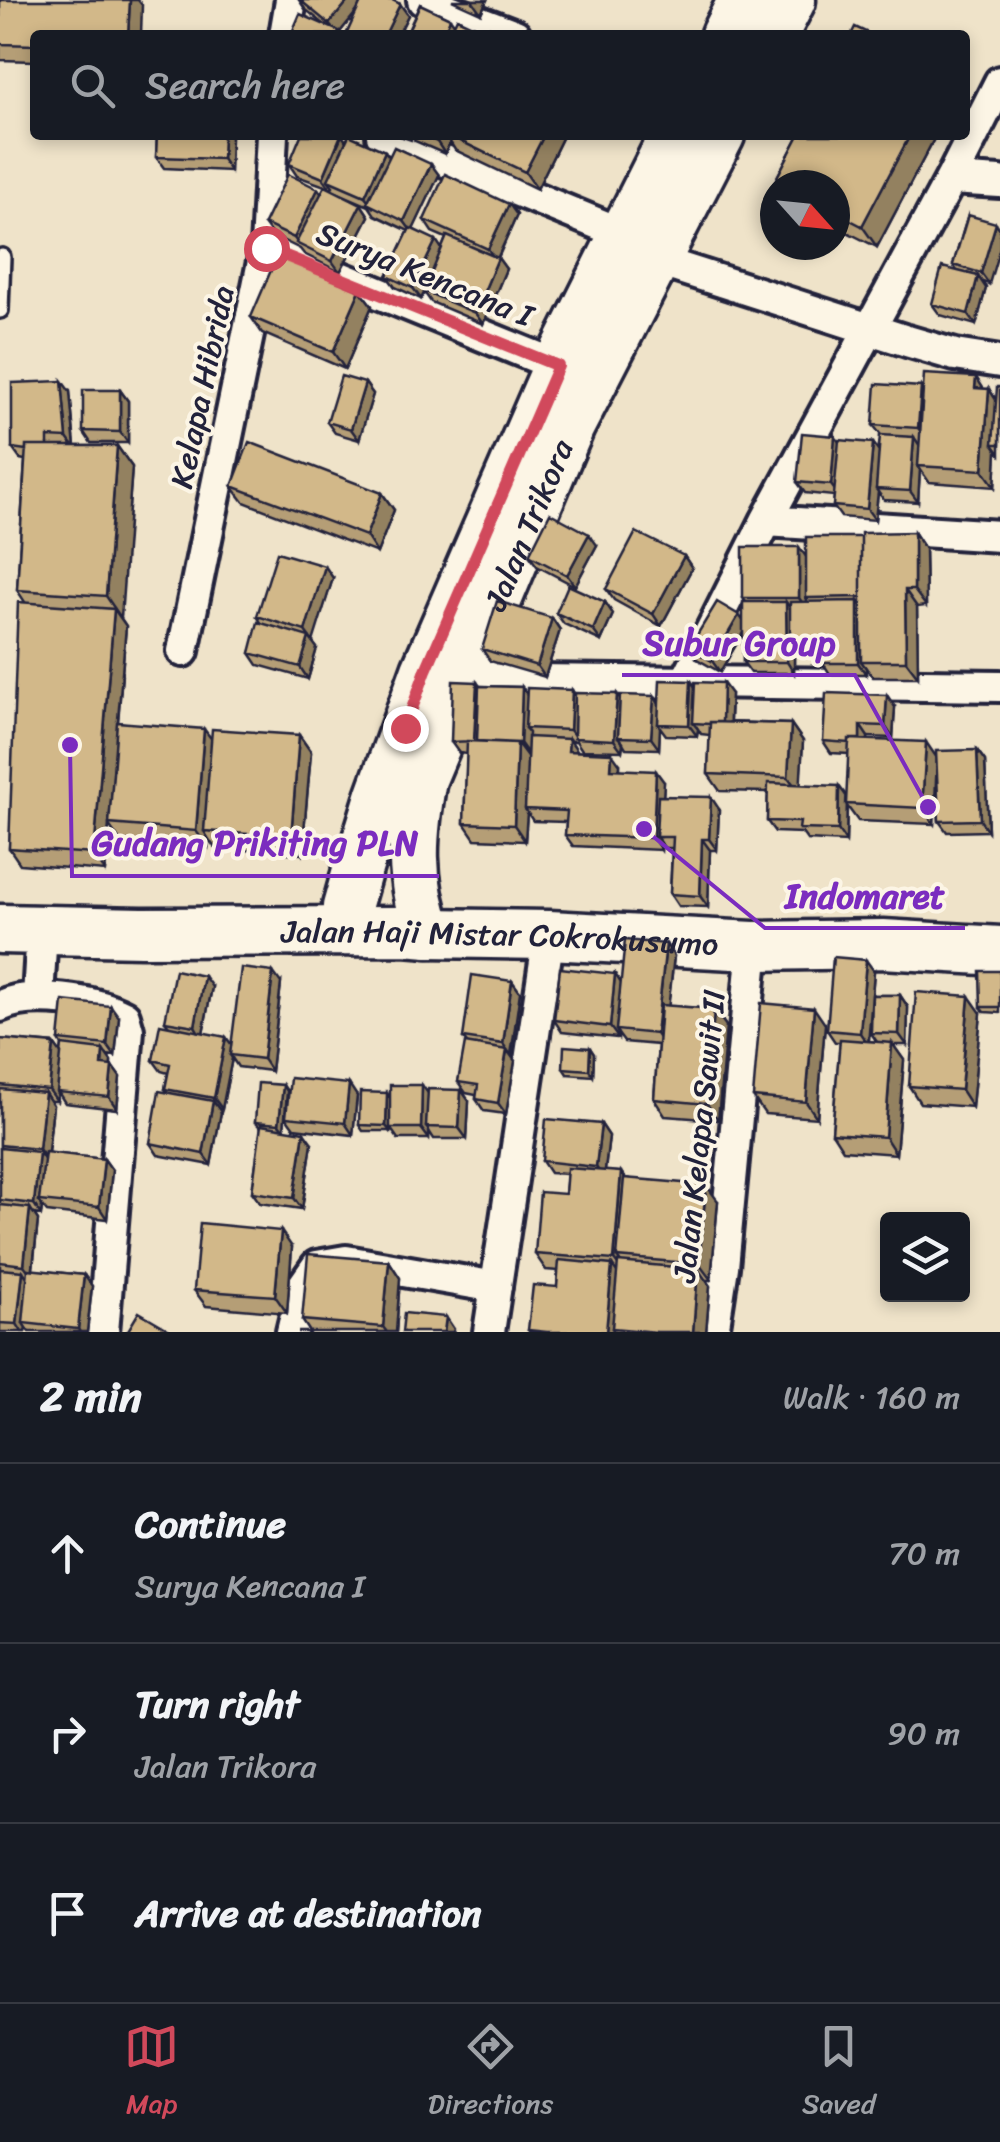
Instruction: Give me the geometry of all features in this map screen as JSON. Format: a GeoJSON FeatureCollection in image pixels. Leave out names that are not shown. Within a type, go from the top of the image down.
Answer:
{"type":"FeatureCollection","features":[{"type":"Feature","properties":{"kind":"main road"},"geometry":{"type":"LineString","coordinates":[[727,30],[742,0]]}},
{"type":"Feature","properties":{"kind":"main road"},"geometry":{"type":"LineString","coordinates":[[776,30],[791,0]]}},
{"type":"Feature","properties":{"kind":"main road","name":"Jalan Trikora"},"geometry":{"type":"LineString","coordinates":[[428,933],[419,908],[412,864],[422,779],[570,426],[639,247],[672,140]]}},
{"type":"Feature","properties":{"kind":"main road","name":"Jalan Trikora"},"geometry":{"type":"LineString","coordinates":[[344,930],[380,797],[426,670],[558,366],[716,140]]}},
{"type":"Feature","properties":{"kind":"main road","name":"Jalan Haji Mistar Cokrokusumo"},"geometry":{"type":"LineString","coordinates":[[21,930],[548,934],[753,946],[883,944],[1000,950]]}},
{"type":"Feature","properties":{"kind":"street"},"geometry":{"type":"LineString","coordinates":[[285,30],[291,0]]}},
{"type":"Feature","properties":{"kind":"street"},"geometry":{"type":"LineString","coordinates":[[424,0],[502,30]]}},
{"type":"Feature","properties":{"kind":"street"},"geometry":{"type":"LineString","coordinates":[[685,683],[766,521],[1000,82]]}},
{"type":"Feature","properties":{"kind":"street","name":"Kelapa Hibrida"},"geometry":{"type":"LineString","coordinates":[[183,651],[266,248],[272,140]]}},
{"type":"Feature","properties":{"kind":"street"},"geometry":{"type":"LineString","coordinates":[[393,140],[639,247],[870,329],[955,356],[1000,362]]}},
{"type":"Feature","properties":{"kind":"street"},"geometry":{"type":"LineString","coordinates":[[951,178],[1000,182]]}},
{"type":"Feature","properties":{"kind":"street","name":"Surya Kencana I"},"geometry":{"type":"LineString","coordinates":[[266,248],[558,366]]}},
{"type":"Feature","properties":{"kind":"street"},"geometry":{"type":"LineString","coordinates":[[766,521],[1000,536]]}},
{"type":"Feature","properties":{"kind":"street"},"geometry":{"type":"LineString","coordinates":[[462,680],[1000,686]]}},
{"type":"Feature","properties":{"kind":"street"},"geometry":{"type":"LineString","coordinates":[[21,930],[38,998]]}},
{"type":"Feature","properties":{"kind":"street"},"geometry":{"type":"LineString","coordinates":[[489,1332],[548,934]]}},
{"type":"Feature","properties":{"kind":"street","name":"Jalan Kelapa Sawit II"},"geometry":{"type":"LineString","coordinates":[[713,1332],[753,946]]}},
{"type":"Feature","properties":{"kind":"street"},"geometry":{"type":"LineString","coordinates":[[0,1006],[38,998],[112,1010],[124,1016],[128,1030],[103,1332]]}},
{"type":"Feature","properties":{"kind":"street"},"geometry":{"type":"LineString","coordinates":[[292,1332],[302,1286],[317,1266],[346,1261],[496,1287]]}},
{"type":"Feature","properties":{"kind":"lane"},"geometry":{"type":"LineString","coordinates":[[0,310],[2,257]]}},
{"type":"Feature","properties":{"kind":"building"},"geometry":{"type":"Polygon","coordinates":[[[0,0],[130,0],[128,30],[30,30],[30,45],[0,44],[0,0]]]}},
{"type":"Feature","properties":{"kind":"building"},"geometry":{"type":"Polygon","coordinates":[[[300,0],[349,0],[329,24],[300,0]]]}},
{"type":"Feature","properties":{"kind":"building"},"geometry":{"type":"Polygon","coordinates":[[[362,0],[392,0],[400,4],[387,30],[348,30],[362,0]]]}},
{"type":"Feature","properties":{"kind":"building"},"geometry":{"type":"Polygon","coordinates":[[[420,4],[450,18],[445,30],[408,30],[420,4]]]}},
{"type":"Feature","properties":{"kind":"building"},"geometry":{"type":"Polygon","coordinates":[[[300,14],[337,30],[293,30],[300,14]]]}},
{"type":"Feature","properties":{"kind":"building"},"geometry":{"type":"Polygon","coordinates":[[[457,18],[483,30],[451,30],[457,18]]]}},
{"type":"Feature","properties":{"kind":"building"},"geometry":{"type":"Polygon","coordinates":[[[157,140],[223,140],[222,159],[156,157],[157,140]]]}},
{"type":"Feature","properties":{"kind":"building"},"geometry":{"type":"Polygon","coordinates":[[[299,140],[339,140],[323,178],[289,164],[299,140]]]}},
{"type":"Feature","properties":{"kind":"building"},"geometry":{"type":"Polygon","coordinates":[[[347,140],[360,140],[385,151],[365,196],[328,180],[347,140]]]}},
{"type":"Feature","properties":{"kind":"building"},"geometry":{"type":"Polygon","coordinates":[[[458,140],[541,140],[525,172],[458,140]]]}},
{"type":"Feature","properties":{"kind":"building"},"geometry":{"type":"Polygon","coordinates":[[[796,140],[907,140],[862,226],[850,220],[850,170],[781,170],[796,140]]]}},
{"type":"Feature","properties":{"kind":"building"},"geometry":{"type":"Polygon","coordinates":[[[394,147],[431,164],[404,221],[367,203],[394,147]]]}},
{"type":"Feature","properties":{"kind":"building"},"geometry":{"type":"Polygon","coordinates":[[[288,174],[318,189],[294,238],[264,224],[288,174]]]}},
{"type":"Feature","properties":{"kind":"building"},"geometry":{"type":"Polygon","coordinates":[[[445,174],[509,204],[488,249],[424,220],[445,174]]]}},
{"type":"Feature","properties":{"kind":"building"},"geometry":{"type":"Polygon","coordinates":[[[325,186],[361,204],[332,261],[296,243],[325,186]]]}},
{"type":"Feature","properties":{"kind":"building"},"geometry":{"type":"Polygon","coordinates":[[[968,215],[996,223],[981,273],[953,265],[968,215]]]}},
{"type":"Feature","properties":{"kind":"building"},"geometry":{"type":"Polygon","coordinates":[[[410,228],[436,240],[413,288],[387,276],[410,228]]]}},
{"type":"Feature","properties":{"kind":"building"},"geometry":{"type":"Polygon","coordinates":[[[447,236],[498,258],[475,313],[424,291],[447,236]]]}},
{"type":"Feature","properties":{"kind":"building"},"geometry":{"type":"Polygon","coordinates":[[[278,254],[360,290],[333,352],[251,317],[278,254]]]}},
{"type":"Feature","properties":{"kind":"building"},"geometry":{"type":"Polygon","coordinates":[[[942,267],[978,276],[968,314],[932,304],[942,267]]]}},
{"type":"Feature","properties":{"kind":"building"},"geometry":{"type":"Polygon","coordinates":[[[924,374],[976,377],[975,388],[989,389],[983,470],[918,466],[924,374]]]}},
{"type":"Feature","properties":{"kind":"building"},"geometry":{"type":"Polygon","coordinates":[[[341,376],[365,383],[351,429],[327,422],[341,376]]]}},
{"type":"Feature","properties":{"kind":"building"},"geometry":{"type":"Polygon","coordinates":[[[62,381],[67,438],[48,437],[48,446],[26,446],[26,450],[12,448],[12,383],[62,381]]]}},
{"type":"Feature","properties":{"kind":"building"},"geometry":{"type":"Polygon","coordinates":[[[876,384],[921,387],[918,428],[873,425],[876,384]]]}},
{"type":"Feature","properties":{"kind":"building"},"geometry":{"type":"Polygon","coordinates":[[[997,387],[1000,444],[993,444],[997,387]]]}},
{"type":"Feature","properties":{"kind":"building"},"geometry":{"type":"Polygon","coordinates":[[[83,390],[120,390],[120,432],[83,431],[83,390]]]}},
{"type":"Feature","properties":{"kind":"building"},"geometry":{"type":"Polygon","coordinates":[[[802,433],[835,436],[831,485],[797,482],[802,433]]]}},
{"type":"Feature","properties":{"kind":"building"},"geometry":{"type":"Polygon","coordinates":[[[880,435],[914,437],[910,491],[876,489],[880,435]]]}},
{"type":"Feature","properties":{"kind":"building"},"geometry":{"type":"Polygon","coordinates":[[[839,440],[873,443],[867,509],[833,506],[839,440]]]}},
{"type":"Feature","properties":{"kind":"building"},"geometry":{"type":"Polygon","coordinates":[[[249,442],[382,493],[366,536],[232,486],[249,442]]]}},
{"type":"Feature","properties":{"kind":"building"},"geometry":{"type":"Polygon","coordinates":[[[26,446],[117,446],[106,596],[17,590],[26,446]]]}},
{"type":"Feature","properties":{"kind":"building"},"geometry":{"type":"Polygon","coordinates":[[[550,513],[589,534],[567,575],[529,555],[550,513]]]}},
{"type":"Feature","properties":{"kind":"building"},"geometry":{"type":"Polygon","coordinates":[[[636,532],[684,556],[653,614],[606,589],[636,532]]]}},
{"type":"Feature","properties":{"kind":"building"},"geometry":{"type":"Polygon","coordinates":[[[914,532],[914,590],[905,590],[906,661],[861,661],[861,533],[914,532]]]}},
{"type":"Feature","properties":{"kind":"building"},"geometry":{"type":"Polygon","coordinates":[[[806,537],[861,537],[861,597],[806,598],[806,537]]]}},
{"type":"Feature","properties":{"kind":"building"},"geometry":{"type":"Polygon","coordinates":[[[743,547],[799,547],[799,598],[743,598],[743,547]]]}},
{"type":"Feature","properties":{"kind":"building"},"geometry":{"type":"Polygon","coordinates":[[[277,552],[325,566],[305,631],[257,616],[277,552]]]}},
{"type":"Feature","properties":{"kind":"building"},"geometry":{"type":"Polygon","coordinates":[[[568,585],[605,602],[593,630],[556,613],[568,585]]]}},
{"type":"Feature","properties":{"kind":"building"},"geometry":{"type":"Polygon","coordinates":[[[497,601],[552,618],[537,666],[482,649],[497,601]]]}},
{"type":"Feature","properties":{"kind":"building"},"geometry":{"type":"Polygon","coordinates":[[[858,601],[858,663],[823,663],[823,640],[790,640],[790,602],[858,601]]]}},
{"type":"Feature","properties":{"kind":"building"},"geometry":{"type":"Polygon","coordinates":[[[18,602],[114,609],[94,854],[9,848],[18,602]]]}},
{"type":"Feature","properties":{"kind":"building"},"geometry":{"type":"Polygon","coordinates":[[[717,602],[739,615],[712,661],[689,648],[717,602]]]}},
{"type":"Feature","properties":{"kind":"building"},"geometry":{"type":"Polygon","coordinates":[[[743,602],[786,602],[787,662],[743,662],[743,602]]]}},
{"type":"Feature","properties":{"kind":"building"},"geometry":{"type":"Polygon","coordinates":[[[258,622],[309,637],[300,667],[250,653],[258,622]]]}},
{"type":"Feature","properties":{"kind":"building"},"geometry":{"type":"Polygon","coordinates":[[[660,680],[691,681],[689,725],[658,724],[660,680]]]}},
{"type":"Feature","properties":{"kind":"building"},"geometry":{"type":"Polygon","coordinates":[[[453,681],[477,682],[474,741],[451,742],[453,681]]]}},
{"type":"Feature","properties":{"kind":"building"},"geometry":{"type":"Polygon","coordinates":[[[695,682],[723,683],[722,722],[693,723],[695,682]]]}},
{"type":"Feature","properties":{"kind":"building"},"geometry":{"type":"Polygon","coordinates":[[[479,686],[522,687],[520,743],[477,741],[479,686]]]}},
{"type":"Feature","properties":{"kind":"building"},"geometry":{"type":"Polygon","coordinates":[[[527,688],[572,690],[570,730],[525,728],[527,688]]]}},
{"type":"Feature","properties":{"kind":"building"},"geometry":{"type":"Polygon","coordinates":[[[575,693],[617,694],[614,740],[574,738],[575,693]]]}},
{"type":"Feature","properties":{"kind":"building"},"geometry":{"type":"Polygon","coordinates":[[[826,693],[887,695],[885,726],[860,725],[860,739],[849,739],[849,743],[823,741],[826,693]]]}},
{"type":"Feature","properties":{"kind":"building"},"geometry":{"type":"Polygon","coordinates":[[[620,695],[654,696],[651,738],[618,737],[620,695]]]}},
{"type":"Feature","properties":{"kind":"building"},"geometry":{"type":"Polygon","coordinates":[[[117,722],[204,729],[196,831],[109,824],[117,722]]]}},
{"type":"Feature","properties":{"kind":"building"},"geometry":{"type":"Polygon","coordinates":[[[710,722],[791,724],[788,777],[708,774],[710,722]]]}},
{"type":"Feature","properties":{"kind":"building"},"geometry":{"type":"Polygon","coordinates":[[[212,729],[299,735],[291,837],[204,831],[212,729]]]}},
{"type":"Feature","properties":{"kind":"building"},"geometry":{"type":"Polygon","coordinates":[[[528,737],[569,739],[568,751],[612,753],[611,769],[656,771],[653,838],[565,835],[567,811],[525,809],[528,737]]]}},
{"type":"Feature","properties":{"kind":"building"},"geometry":{"type":"Polygon","coordinates":[[[849,739],[926,742],[922,808],[846,804],[849,739]]]}},
{"type":"Feature","properties":{"kind":"building"},"geometry":{"type":"Polygon","coordinates":[[[467,741],[517,743],[514,825],[464,823],[467,741]]]}},
{"type":"Feature","properties":{"kind":"building"},"geometry":{"type":"Polygon","coordinates":[[[977,750],[980,820],[939,821],[936,751],[977,750]]]}},
{"type":"Feature","properties":{"kind":"building"},"geometry":{"type":"Polygon","coordinates":[[[768,783],[839,786],[838,830],[799,829],[800,822],[767,821],[768,783]]]}},
{"type":"Feature","properties":{"kind":"building"},"geometry":{"type":"Polygon","coordinates":[[[658,796],[711,797],[709,839],[702,839],[700,896],[670,894],[673,837],[656,837],[658,796]]]}},
{"type":"Feature","properties":{"kind":"building"},"geometry":{"type":"Polygon","coordinates":[[[625,940],[666,944],[656,1034],[616,1030],[625,940]]]}},
{"type":"Feature","properties":{"kind":"building"},"geometry":{"type":"Polygon","coordinates":[[[833,957],[866,960],[860,1033],[827,1030],[833,957]]]}},
{"type":"Feature","properties":{"kind":"building"},"geometry":{"type":"Polygon","coordinates":[[[241,968],[273,972],[263,1059],[230,1055],[241,968]]]}},
{"type":"Feature","properties":{"kind":"building"},"geometry":{"type":"Polygon","coordinates":[[[560,968],[615,974],[610,1027],[554,1020],[560,968]]]}},
{"type":"Feature","properties":{"kind":"building"},"geometry":{"type":"Polygon","coordinates":[[[175,970],[204,976],[195,1026],[165,1021],[175,970]]]}},
{"type":"Feature","properties":{"kind":"building"},"geometry":{"type":"Polygon","coordinates":[[[980,971],[1000,971],[1000,1007],[981,1007],[980,971]]]}},
{"type":"Feature","properties":{"kind":"building"},"geometry":{"type":"Polygon","coordinates":[[[472,975],[512,981],[503,1044],[463,1038],[472,975]]]}},
{"type":"Feature","properties":{"kind":"building"},"geometry":{"type":"Polygon","coordinates":[[[916,992],[969,996],[961,1090],[909,1086],[916,992]]]}},
{"type":"Feature","properties":{"kind":"building"},"geometry":{"type":"Polygon","coordinates":[[[872,995],[900,995],[899,1034],[871,1033],[872,995]]]}},
{"type":"Feature","properties":{"kind":"building"},"geometry":{"type":"Polygon","coordinates":[[[63,1001],[111,1006],[107,1045],[59,1040],[63,1001]]]}},
{"type":"Feature","properties":{"kind":"building"},"geometry":{"type":"Polygon","coordinates":[[[761,1003],[814,1008],[806,1102],[753,1097],[761,1003]]]}},
{"type":"Feature","properties":{"kind":"building"},"geometry":{"type":"Polygon","coordinates":[[[661,1005],[714,1009],[707,1104],[654,1099],[661,1005]]]}},
{"type":"Feature","properties":{"kind":"building"},"geometry":{"type":"Polygon","coordinates":[[[160,1024],[226,1037],[214,1098],[165,1089],[170,1064],[153,1060],[160,1024]]]}},
{"type":"Feature","properties":{"kind":"building"},"geometry":{"type":"Polygon","coordinates":[[[0,1039],[54,1044],[49,1090],[0,1085],[0,1039]]]}},
{"type":"Feature","properties":{"kind":"building"},"geometry":{"type":"Polygon","coordinates":[[[840,1039],[892,1043],[885,1137],[832,1133],[840,1039]]]}},
{"type":"Feature","properties":{"kind":"building"},"geometry":{"type":"Polygon","coordinates":[[[465,1043],[507,1050],[498,1103],[476,1099],[478,1085],[458,1082],[465,1043]]]}},
{"type":"Feature","properties":{"kind":"building"},"geometry":{"type":"Polygon","coordinates":[[[62,1045],[103,1050],[102,1065],[112,1066],[109,1097],[57,1092],[62,1045]]]}},
{"type":"Feature","properties":{"kind":"building"},"geometry":{"type":"Polygon","coordinates":[[[564,1046],[590,1048],[589,1070],[563,1068],[564,1046]]]}},
{"type":"Feature","properties":{"kind":"building"},"geometry":{"type":"Polygon","coordinates":[[[290,1078],[349,1084],[345,1123],[286,1117],[290,1078]]]}},
{"type":"Feature","properties":{"kind":"building"},"geometry":{"type":"Polygon","coordinates":[[[258,1083],[283,1085],[279,1124],[255,1122],[258,1083]]]}},
{"type":"Feature","properties":{"kind":"building"},"geometry":{"type":"Polygon","coordinates":[[[390,1085],[422,1085],[421,1128],[390,1128],[390,1085]]]}},
{"type":"Feature","properties":{"kind":"building"},"geometry":{"type":"Polygon","coordinates":[[[0,1089],[45,1093],[39,1149],[0,1145],[0,1089]]]}},
{"type":"Feature","properties":{"kind":"building"},"geometry":{"type":"Polygon","coordinates":[[[428,1089],[461,1090],[459,1128],[426,1127],[428,1089]]]}},
{"type":"Feature","properties":{"kind":"building"},"geometry":{"type":"Polygon","coordinates":[[[159,1091],[213,1101],[203,1154],[150,1143],[159,1091]]]}},
{"type":"Feature","properties":{"kind":"building"},"geometry":{"type":"Polygon","coordinates":[[[360,1092],[387,1093],[386,1126],[359,1125],[360,1092]]]}},
{"type":"Feature","properties":{"kind":"building"},"geometry":{"type":"Polygon","coordinates":[[[546,1119],[601,1124],[596,1167],[542,1161],[546,1119]]]}},
{"type":"Feature","properties":{"kind":"building"},"geometry":{"type":"Polygon","coordinates":[[[261,1125],[304,1132],[294,1198],[252,1192],[261,1125]]]}},
{"type":"Feature","properties":{"kind":"building"},"geometry":{"type":"Polygon","coordinates":[[[0,1148],[39,1152],[34,1204],[0,1200],[0,1148]]]}},
{"type":"Feature","properties":{"kind":"building"},"geometry":{"type":"Polygon","coordinates":[[[45,1152],[104,1159],[99,1207],[39,1201],[45,1152]]]}},
{"type":"Feature","properties":{"kind":"building"},"geometry":{"type":"Polygon","coordinates":[[[567,1168],[621,1172],[614,1260],[535,1254],[540,1192],[565,1194],[567,1168]]]}},
{"type":"Feature","properties":{"kind":"building"},"geometry":{"type":"Polygon","coordinates":[[[624,1178],[706,1185],[699,1264],[617,1257],[624,1178]]]}},
{"type":"Feature","properties":{"kind":"building"},"geometry":{"type":"Polygon","coordinates":[[[0,1205],[30,1208],[24,1265],[0,1262],[0,1205]]]}},
{"type":"Feature","properties":{"kind":"building"},"geometry":{"type":"Polygon","coordinates":[[[200,1223],[281,1231],[275,1296],[194,1290],[200,1223]]]}},
{"type":"Feature","properties":{"kind":"building"},"geometry":{"type":"Polygon","coordinates":[[[308,1254],[389,1261],[383,1327],[302,1320],[308,1254]]]}},
{"type":"Feature","properties":{"kind":"building"},"geometry":{"type":"Polygon","coordinates":[[[559,1260],[612,1265],[606,1332],[528,1330],[533,1285],[557,1287],[559,1260]]]}},
{"type":"Feature","properties":{"kind":"building"},"geometry":{"type":"Polygon","coordinates":[[[618,1262],[698,1269],[693,1332],[612,1328],[618,1262]]]}},
{"type":"Feature","properties":{"kind":"building"},"geometry":{"type":"Polygon","coordinates":[[[0,1269],[23,1271],[17,1324],[0,1323],[0,1269]]]}},
{"type":"Feature","properties":{"kind":"building"},"geometry":{"type":"Polygon","coordinates":[[[28,1269],[84,1275],[78,1329],[23,1323],[28,1269]]]}},
{"type":"Feature","properties":{"kind":"building"},"geometry":{"type":"Polygon","coordinates":[[[139,1312],[173,1332],[127,1332],[139,1312]]]}},
{"type":"Feature","properties":{"kind":"building"},"geometry":{"type":"Polygon","coordinates":[[[404,1313],[446,1317],[444,1332],[402,1332],[404,1313]]]}},
{"type":"Feature","properties":{"kind":"place","name":"Gudang Prikiting PLN"},"geometry":{"type":"Point","coordinates":[70,745]}},
{"type":"Feature","properties":{"kind":"place","name":"Subur Group"},"geometry":{"type":"Point","coordinates":[928,807]}},
{"type":"Feature","properties":{"kind":"place","name":"Indomaret"},"geometry":{"type":"Point","coordinates":[644,829]}},
{"type":"Feature","properties":{"kind":"route"},"geometry":{"type":"LineString","coordinates":[[266,248],[558,366],[426,670],[405,728]]}}]}
